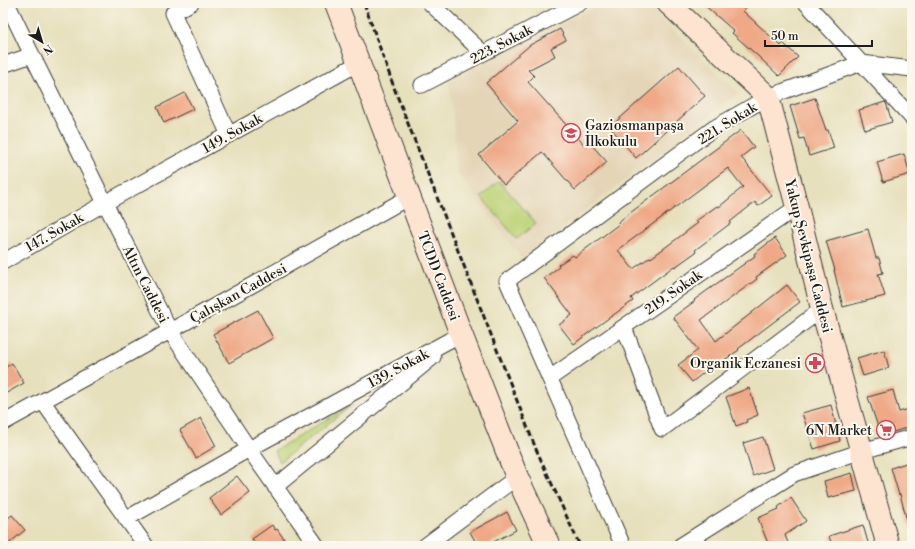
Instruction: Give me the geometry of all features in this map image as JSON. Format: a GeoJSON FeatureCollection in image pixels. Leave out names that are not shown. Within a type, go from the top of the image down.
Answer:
{"type":"FeatureCollection","features":[{"type":"Feature","properties":{"kind":"main road","name":"TCDD Caddesi"},"geometry":{"type":"LineString","coordinates":[[336,3],[460,334],[517,477],[549,546]]}},
{"type":"Feature","properties":{"kind":"main road"},"geometry":{"type":"LineString","coordinates":[[668,3],[768,97]]}},
{"type":"Feature","properties":{"kind":"main road","name":"Yakup Şevkipaşa Caddesi"},"geometry":{"type":"LineString","coordinates":[[768,97],[822,309],[888,546]]}},
{"type":"Feature","properties":{"kind":"street","name":"Altın Caddesi"},"geometry":{"type":"LineString","coordinates":[[7,3],[105,203],[170,331],[249,449],[317,546]]}},
{"type":"Feature","properties":{"kind":"street"},"geometry":{"type":"LineString","coordinates":[[191,3],[170,8],[229,134]]}},
{"type":"Feature","properties":{"kind":"street"},"geometry":{"type":"LineString","coordinates":[[430,3],[483,54]]}},
{"type":"Feature","properties":{"kind":"street"},"geometry":{"type":"LineString","coordinates":[[806,3],[912,118]]}},
{"type":"Feature","properties":{"kind":"street","name":"223. Sokak"},"geometry":{"type":"LineString","coordinates":[[422,85],[483,54],[570,5]]}},
{"type":"Feature","properties":{"kind":"street"},"geometry":{"type":"LineString","coordinates":[[3,66],[32,55]]}},
{"type":"Feature","properties":{"kind":"street","name":"149. Sokak"},"geometry":{"type":"LineString","coordinates":[[105,203],[359,63]]}},
{"type":"Feature","properties":{"kind":"street","name":"221. Sokak"},"geometry":{"type":"LineString","coordinates":[[550,378],[507,281],[714,128],[768,97],[861,63],[912,69]]}},
{"type":"Feature","properties":{"kind":"street","name":"Çalışkan Caddesi"},"geometry":{"type":"LineString","coordinates":[[3,423],[409,197]]}},
{"type":"Feature","properties":{"kind":"street","name":"147. Sokak"},"geometry":{"type":"LineString","coordinates":[[3,262],[105,203]]}},
{"type":"Feature","properties":{"kind":"street","name":"219. Sokak"},"geometry":{"type":"LineString","coordinates":[[550,378],[797,207]]}},
{"type":"Feature","properties":{"kind":"street"},"geometry":{"type":"LineString","coordinates":[[624,327],[662,430],[822,309]]}},
{"type":"Feature","properties":{"kind":"street","name":"139. Sokak"},"geometry":{"type":"LineString","coordinates":[[126,519],[249,449],[460,334]]}},
{"type":"Feature","properties":{"kind":"street","name":"139. Sokak"},"geometry":{"type":"LineString","coordinates":[[275,486],[460,334]]}},
{"type":"Feature","properties":{"kind":"street"},"geometry":{"type":"LineString","coordinates":[[550,378],[624,546]]}},
{"type":"Feature","properties":{"kind":"street"},"geometry":{"type":"LineString","coordinates":[[43,402],[146,546]]}},
{"type":"Feature","properties":{"kind":"street"},"geometry":{"type":"LineString","coordinates":[[680,546],[794,474],[862,451],[912,438]]}},
{"type":"Feature","properties":{"kind":"street"},"geometry":{"type":"LineString","coordinates":[[425,546],[517,477]]}},
{"type":"Feature","properties":{"kind":"shaded area","name":"Gaziosmanpaşa İlkokulu"},"geometry":{"type":"Polygon","coordinates":[[[603,3],[645,3],[738,93],[522,259],[458,173],[449,80],[603,3]]]}},
{"type":"Feature","properties":{"kind":"green space"},"geometry":{"type":"Polygon","coordinates":[[[499,181],[536,223],[517,239],[481,197],[499,181]]]}},
{"type":"Feature","properties":{"kind":"green space"},"geometry":{"type":"Polygon","coordinates":[[[353,404],[280,462],[274,451],[353,404]]]}},
{"type":"Feature","properties":{"kind":"building"},"geometry":{"type":"Polygon","coordinates":[[[702,3],[750,3],[743,11],[781,46],[783,43],[798,57],[779,76],[732,33],[734,31],[702,3]]]}},
{"type":"Feature","properties":{"kind":"building"},"geometry":{"type":"Polygon","coordinates":[[[560,29],[566,40],[551,48],[555,56],[528,70],[534,76],[528,82],[586,147],[590,143],[607,162],[575,190],[542,152],[504,185],[479,155],[518,121],[486,83],[530,45],[560,29]]]}},
{"type":"Feature","properties":{"kind":"building"},"geometry":{"type":"Polygon","coordinates":[[[679,66],[705,96],[636,158],[610,127],[679,66]]]}},
{"type":"Feature","properties":{"kind":"building"},"geometry":{"type":"Polygon","coordinates":[[[185,93],[193,109],[164,123],[157,107],[185,93]]]}},
{"type":"Feature","properties":{"kind":"building"},"geometry":{"type":"Polygon","coordinates":[[[815,98],[834,148],[809,156],[804,138],[800,139],[790,106],[815,98]]]}},
{"type":"Feature","properties":{"kind":"building"},"geometry":{"type":"Polygon","coordinates":[[[885,102],[892,122],[865,130],[859,110],[885,102]]]}},
{"type":"Feature","properties":{"kind":"building"},"geometry":{"type":"Polygon","coordinates":[[[741,130],[754,147],[741,157],[772,196],[758,206],[755,202],[730,222],[731,223],[695,250],[696,252],[675,267],[674,266],[631,298],[633,301],[574,344],[559,325],[572,315],[544,278],[559,267],[558,265],[573,255],[575,257],[619,224],[618,222],[741,130]],[[728,168],[618,250],[633,269],[650,257],[651,258],[698,223],[696,221],[717,206],[719,207],[743,187],[728,168]]]}},
{"type":"Feature","properties":{"kind":"building"},"geometry":{"type":"Polygon","coordinates":[[[904,154],[910,174],[883,182],[877,162],[904,154]]]}},
{"type":"Feature","properties":{"kind":"building"},"geometry":{"type":"Polygon","coordinates":[[[868,229],[876,258],[879,258],[883,273],[878,274],[885,296],[843,307],[835,270],[826,241],[868,229]]]}},
{"type":"Feature","properties":{"kind":"building"},"geometry":{"type":"Polygon","coordinates":[[[775,238],[787,255],[701,320],[716,341],[787,285],[800,302],[738,349],[739,350],[717,365],[716,363],[692,382],[678,365],[698,350],[673,317],[755,256],[754,254],[775,238]]]}},
{"type":"Feature","properties":{"kind":"building"},"geometry":{"type":"Polygon","coordinates":[[[258,310],[273,338],[229,363],[213,334],[258,310]]]}},
{"type":"Feature","properties":{"kind":"building"},"geometry":{"type":"Polygon","coordinates":[[[884,350],[889,368],[863,376],[857,358],[884,350]]]}},
{"type":"Feature","properties":{"kind":"building"},"geometry":{"type":"Polygon","coordinates":[[[12,363],[24,383],[3,395],[3,369],[12,363]]]}},
{"type":"Feature","properties":{"kind":"building"},"geometry":{"type":"Polygon","coordinates":[[[749,388],[758,415],[746,420],[747,422],[736,426],[726,397],[749,388]]]}},
{"type":"Feature","properties":{"kind":"building"},"geometry":{"type":"Polygon","coordinates":[[[893,390],[899,412],[912,408],[912,426],[881,436],[868,397],[893,390]]]}},
{"type":"Feature","properties":{"kind":"building"},"geometry":{"type":"Polygon","coordinates":[[[831,405],[840,441],[814,449],[802,413],[831,405]]]}},
{"type":"Feature","properties":{"kind":"building"},"geometry":{"type":"Polygon","coordinates":[[[201,418],[216,446],[196,458],[180,430],[201,418]]]}},
{"type":"Feature","properties":{"kind":"building"},"geometry":{"type":"Polygon","coordinates":[[[763,437],[773,469],[753,476],[743,443],[763,437]]]}},
{"type":"Feature","properties":{"kind":"building"},"geometry":{"type":"Polygon","coordinates":[[[912,461],[912,524],[908,525],[891,468],[912,461]]]}},
{"type":"Feature","properties":{"kind":"building"},"geometry":{"type":"Polygon","coordinates":[[[852,473],[856,491],[828,498],[824,481],[852,473]]]}},
{"type":"Feature","properties":{"kind":"building"},"geometry":{"type":"Polygon","coordinates":[[[237,476],[250,493],[221,515],[209,498],[237,476]]]}},
{"type":"Feature","properties":{"kind":"building"},"geometry":{"type":"Polygon","coordinates":[[[791,498],[806,521],[785,535],[788,543],[781,546],[769,546],[758,518],[779,509],[778,507],[791,498]]]}},
{"type":"Feature","properties":{"kind":"building"},"geometry":{"type":"Polygon","coordinates":[[[507,512],[516,530],[486,546],[478,546],[470,532],[507,512]]]}},
{"type":"Feature","properties":{"kind":"building"},"geometry":{"type":"Polygon","coordinates":[[[12,515],[25,530],[6,546],[3,546],[3,522],[12,515]]]}},
{"type":"Feature","properties":{"kind":"building"},"geometry":{"type":"Polygon","coordinates":[[[272,525],[275,530],[277,529],[289,546],[257,546],[252,539],[272,525]]]}},
{"type":"Feature","properties":{"kind":"building"},"geometry":{"type":"Polygon","coordinates":[[[863,525],[869,546],[832,546],[829,536],[863,525]]]}},
{"type":"Feature","properties":{"kind":"railway"},"geometry":{"type":"LineString","coordinates":[[364,3],[396,93],[536,449],[580,546]]}},
{"type":"Feature","properties":{"kind":"place","name":"Gaziosmanpaşa İlkokulu"},"geometry":{"type":"Point","coordinates":[571,133]}},
{"type":"Feature","properties":{"kind":"place","name":"Organik Eczanesi"},"geometry":{"type":"Point","coordinates":[815,363]}},
{"type":"Feature","properties":{"kind":"place","name":"6N Market"},"geometry":{"type":"Point","coordinates":[886,430]}}]}
